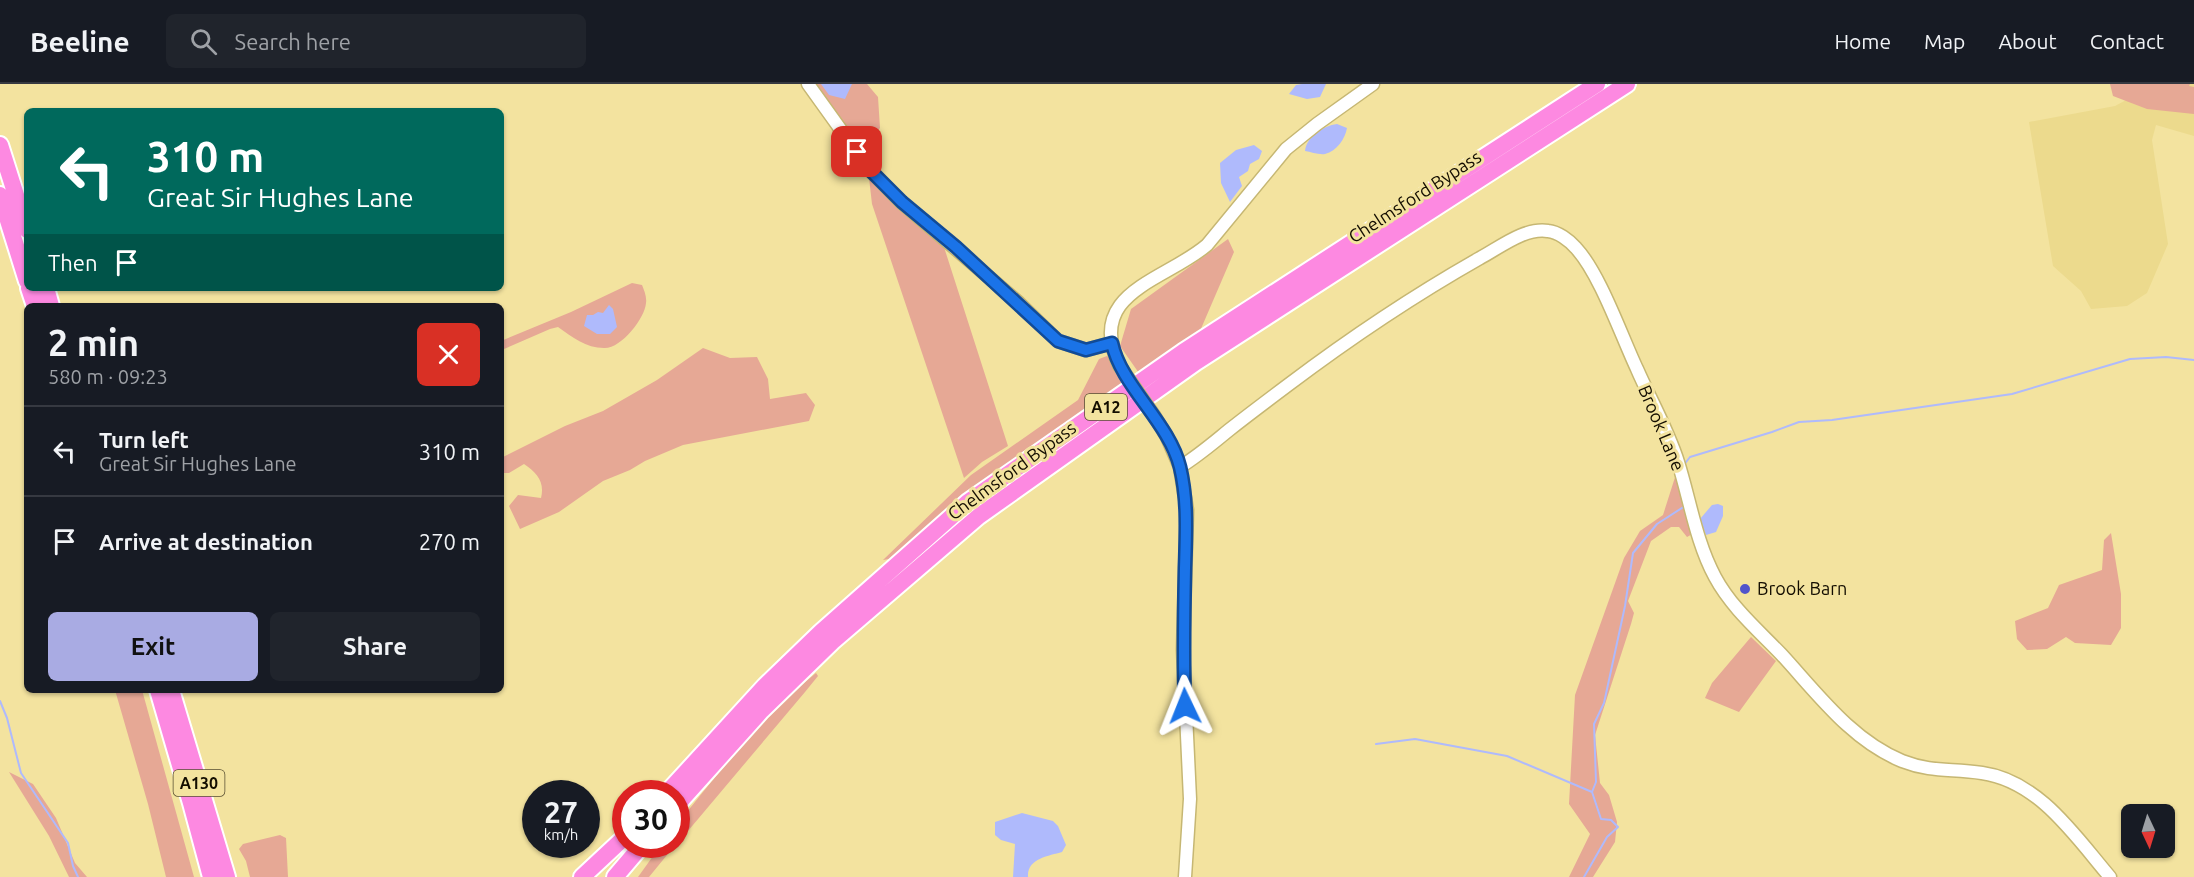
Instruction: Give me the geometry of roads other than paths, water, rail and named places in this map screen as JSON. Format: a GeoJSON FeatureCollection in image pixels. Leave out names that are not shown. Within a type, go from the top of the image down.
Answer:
{"type":"FeatureCollection","features":[{"type":"Feature","properties":{"kind":"highway","name":"Chelmsford Bypass"},"geometry":{"type":"LineString","coordinates":[[679,780],[765,686],[821,632],[968,502],[1183,352],[1597,84]]}},
{"type":"Feature","properties":{"kind":"highway","name":"Chelmsford Bypass"},"geometry":{"type":"LineString","coordinates":[[690,790],[761,711],[832,642],[979,516],[1196,362],[1627,84]]}},
{"type":"Feature","properties":{"kind":"highway"},"geometry":{"type":"LineString","coordinates":[[0,145],[24,221]]}},
{"type":"Feature","properties":{"kind":"highway"},"geometry":{"type":"LineString","coordinates":[[0,195],[24,271]]}},
{"type":"Feature","properties":{"kind":"highway","name":"A130"},"geometry":{"type":"LineString","coordinates":[[159,693],[210,877]]}},
{"type":"Feature","properties":{"kind":"highway","name":"A130"},"geometry":{"type":"LineString","coordinates":[[172,693],[226,877]]}},
{"type":"Feature","properties":{"kind":"highway"},"geometry":{"type":"LineString","coordinates":[[582,877],[612,850]]}},
{"type":"Feature","properties":{"kind":"highway"},"geometry":{"type":"LineString","coordinates":[[596,877],[612,856]]}},
{"type":"Feature","properties":{"kind":"highway"},"geometry":{"type":"LineString","coordinates":[[615,877],[631,858]]}},
{"type":"Feature","properties":{"kind":"highway"},"geometry":{"type":"LineString","coordinates":[[629,877],[641,858]]}},
{"type":"Feature","properties":{"kind":"street"},"geometry":{"type":"LineString","coordinates":[[808,84],[869,169],[902,202],[956,247],[1058,341],[1086,350],[1112,343]]}},
{"type":"Feature","properties":{"kind":"street"},"geometry":{"type":"LineString","coordinates":[[1185,877],[1190,799],[1183,650],[1187,510],[1180,466],[1155,417],[1119,365],[1112,343],[1112,323],[1116,309],[1124,298],[1207,245],[1286,149],[1320,121],[1373,84]]}},
{"type":"Feature","properties":{"kind":"street","name":"Brook Lane"},"geometry":{"type":"LineString","coordinates":[[1180,466],[1206,450],[1226,432],[1307,371],[1401,306],[1510,241],[1538,230],[1550,231],[1577,249],[1602,291],[1677,459],[1707,559],[1726,594],[1744,616],[1840,717],[1868,742],[1889,754],[1919,766],[1940,771],[1984,773],[2021,787],[2055,813],[2110,877]]}},
{"type":"Feature","properties":{"kind":"water"},"geometry":{"type":"Polygon","coordinates":[[[821,84],[852,84],[845,99],[829,95],[821,84]]]}},
{"type":"Feature","properties":{"kind":"water"},"geometry":{"type":"Polygon","coordinates":[[[1326,84],[1320,97],[1307,99],[1289,94],[1296,85],[1326,84]]]}},
{"type":"Feature","properties":{"kind":"water"},"geometry":{"type":"Polygon","coordinates":[[[1337,124],[1347,128],[1337,147],[1325,154],[1305,151],[1312,136],[1326,127],[1337,124]]]}},
{"type":"Feature","properties":{"kind":"water"},"geometry":{"type":"Polygon","coordinates":[[[1254,145],[1262,151],[1259,159],[1250,164],[1248,171],[1239,177],[1242,186],[1230,202],[1221,183],[1220,163],[1236,150],[1254,145]]]}},
{"type":"Feature","properties":{"kind":"water"},"geometry":{"type":"Polygon","coordinates":[[[609,305],[613,309],[617,327],[610,334],[597,334],[584,326],[587,315],[603,313],[609,305]]]}},
{"type":"Feature","properties":{"kind":"water"},"geometry":{"type":"Polygon","coordinates":[[[1712,505],[1723,506],[1723,516],[1716,532],[1706,535],[1700,519],[1712,505]]]}},
{"type":"Feature","properties":{"kind":"water"},"geometry":{"type":"Polygon","coordinates":[[[1022,813],[1053,821],[1058,826],[1066,845],[1062,852],[1035,862],[1031,866],[1028,877],[1013,877],[1015,844],[1001,840],[995,835],[995,822],[1022,813]]]}},
{"type":"Feature","properties":{"kind":"waterway"},"geometry":{"type":"LineString","coordinates":[[1683,466],[1690,457],[1799,422],[1832,420],[2012,394],[2130,359],[2166,357],[2194,360]]}},
{"type":"Feature","properties":{"kind":"waterway"},"geometry":{"type":"LineString","coordinates":[[1584,877],[1607,837],[1618,827],[1611,820],[1601,819],[1592,792],[1596,782],[1594,724],[1604,703],[1625,606],[1633,553],[1657,524],[1685,506]]}},
{"type":"Feature","properties":{"kind":"waterway"},"geometry":{"type":"LineString","coordinates":[[0,701],[7,718],[21,773],[68,843],[78,877]]}},
{"type":"Feature","properties":{"kind":"waterway"},"geometry":{"type":"LineString","coordinates":[[1376,744],[1415,739],[1507,756],[1592,792]]}},
{"type":"Feature","properties":{"kind":"place","name":"Brook Barn"},"geometry":{"type":"Point","coordinates":[1745,589]}}]}
